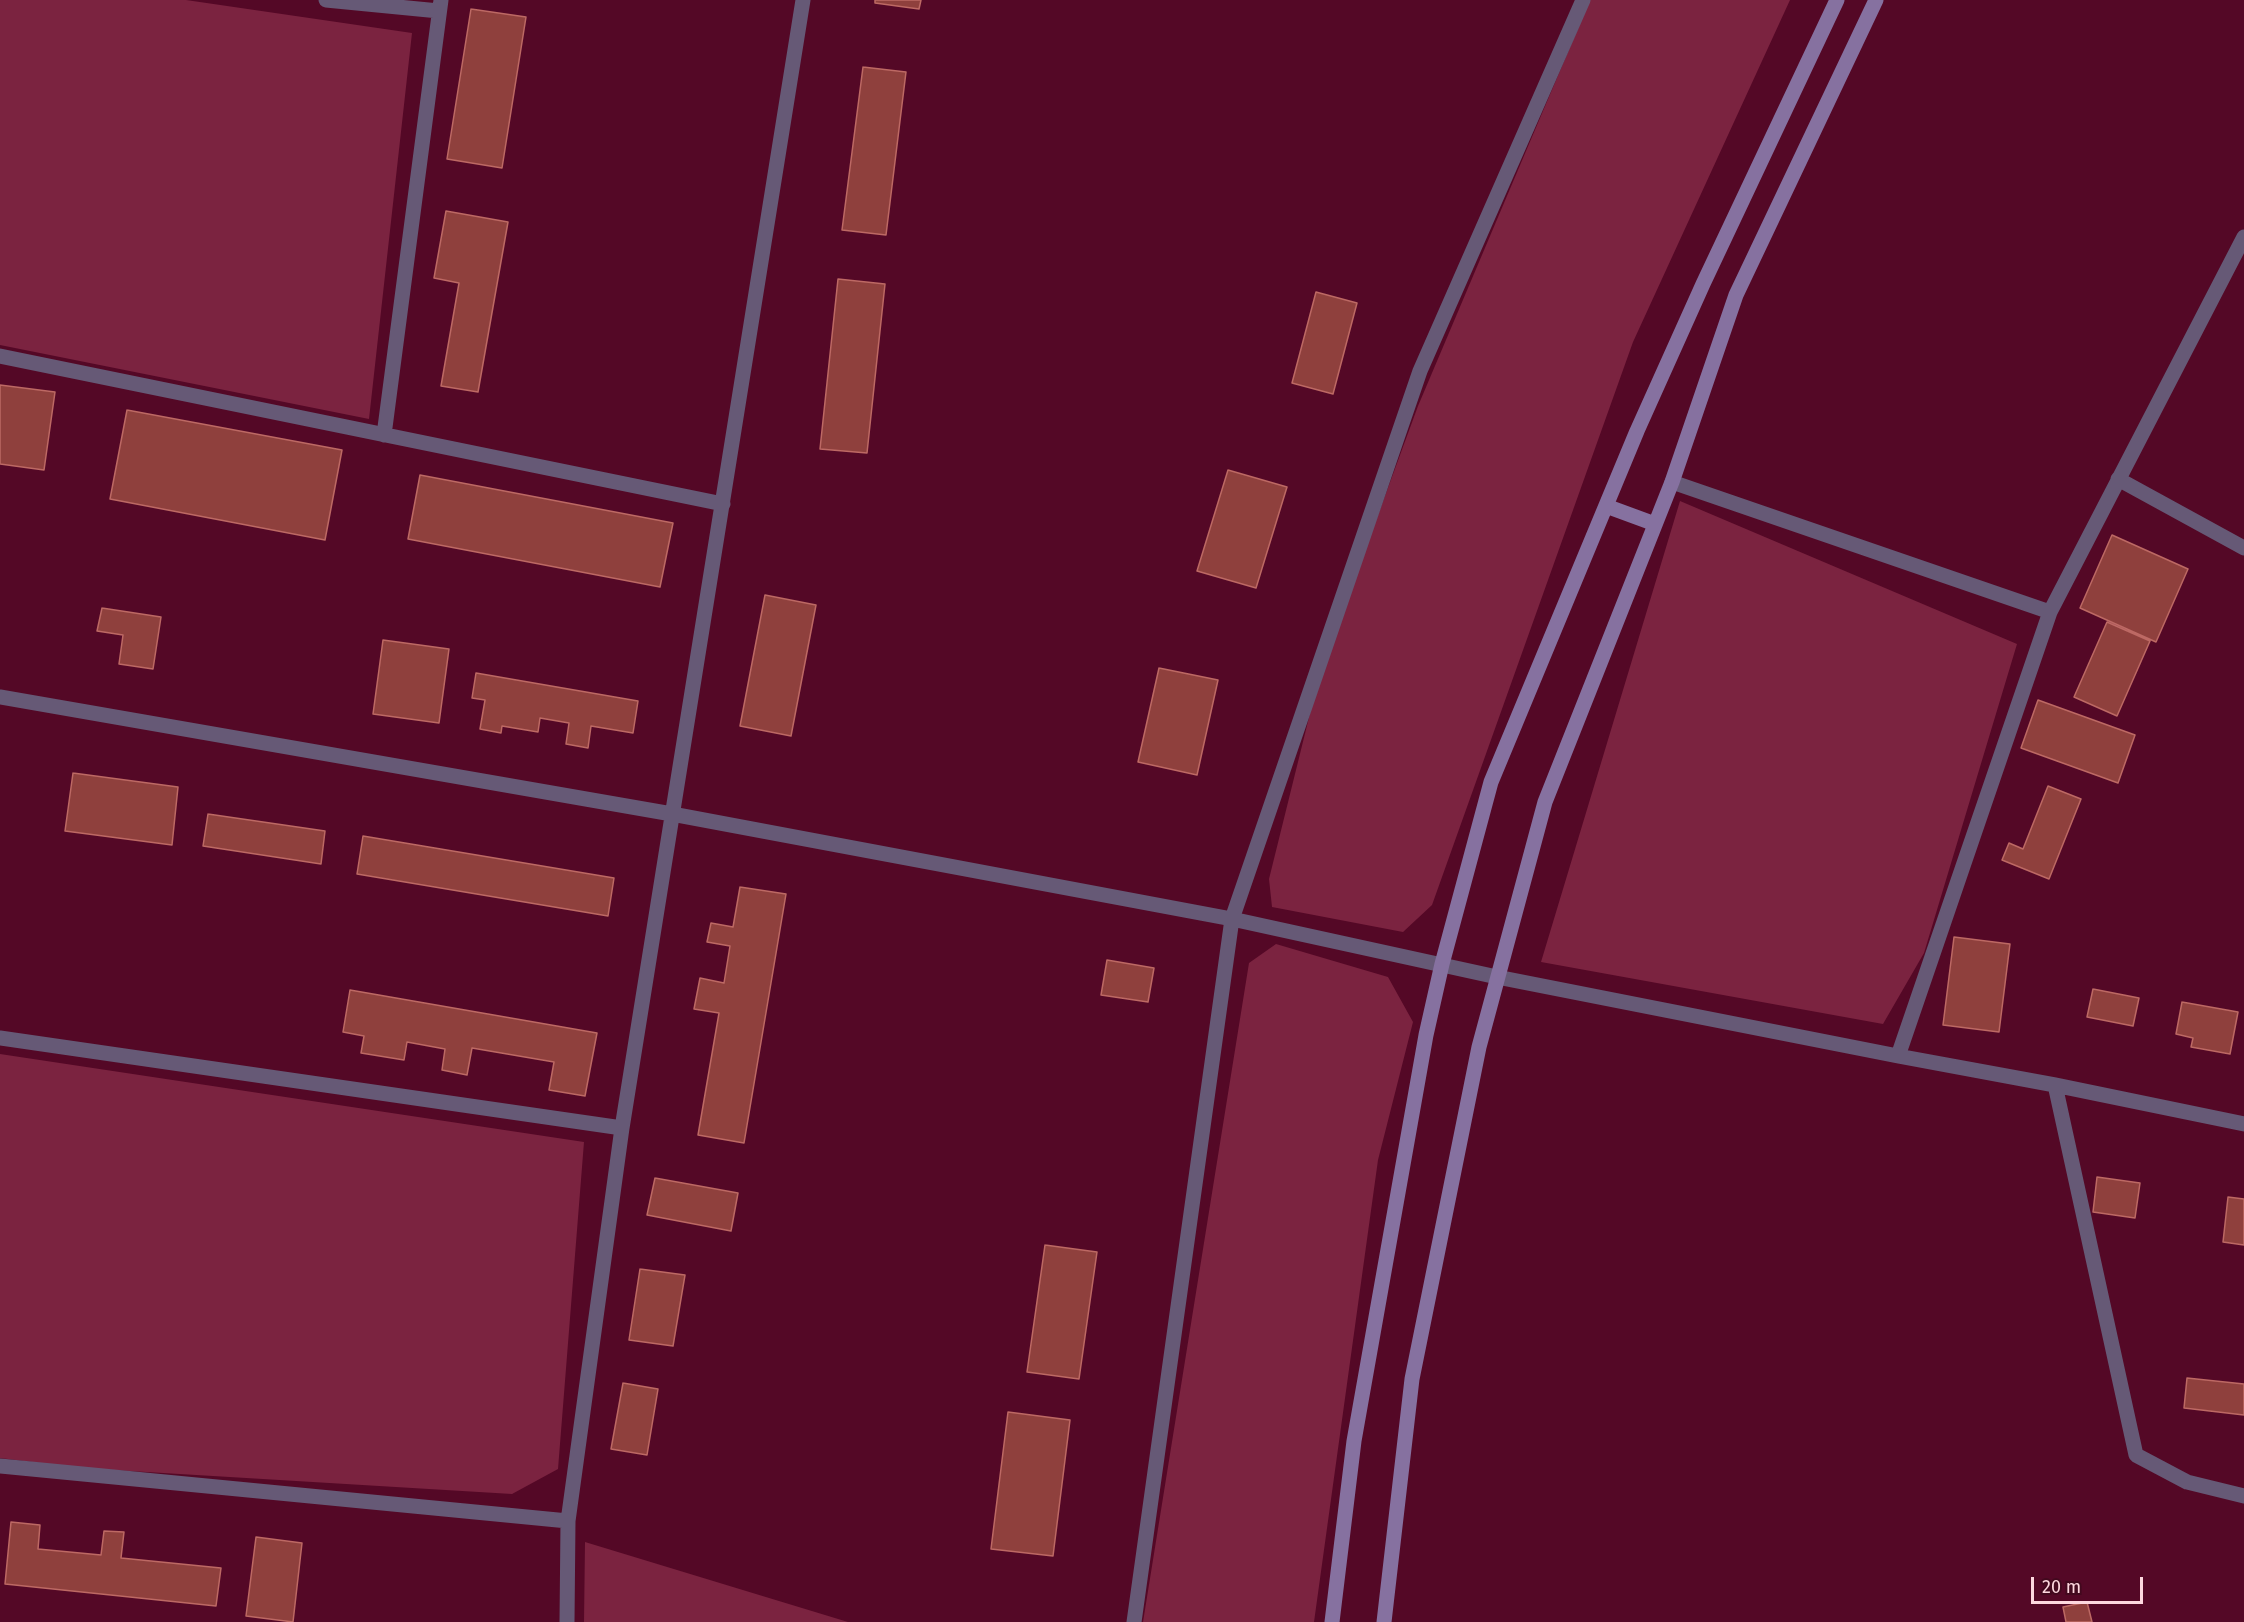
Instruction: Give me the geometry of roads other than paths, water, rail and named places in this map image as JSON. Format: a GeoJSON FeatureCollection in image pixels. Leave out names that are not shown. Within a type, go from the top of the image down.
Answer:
{"type":"FeatureCollection","features":[{"type":"Feature","properties":{"kind":"street"},"geometry":{"type":"LineString","coordinates":[[326,0],[440,6],[384,435]]}},
{"type":"Feature","properties":{"kind":"street"},"geometry":{"type":"LineString","coordinates":[[567,1622],[568,1521],[622,1128],[803,0]]}},
{"type":"Feature","properties":{"kind":"street"},"geometry":{"type":"LineString","coordinates":[[1134,1622],[1232,919],[1420,371],[1583,0]]}},
{"type":"Feature","properties":{"kind":"street"},"geometry":{"type":"LineString","coordinates":[[1332,1622],[1354,1441],[1426,1035],[1442,964],[1491,782],[1637,430],[1837,0]]}},
{"type":"Feature","properties":{"kind":"street"},"geometry":{"type":"LineString","coordinates":[[1384,1622],[1413,1379],[1479,1047],[1545,802],[1672,482],[1736,295],[1876,0]]}},
{"type":"Feature","properties":{"kind":"street"},"geometry":{"type":"LineString","coordinates":[[1898,1056],[2050,612],[2244,237]]}},
{"type":"Feature","properties":{"kind":"street"},"geometry":{"type":"LineString","coordinates":[[0,356],[723,504]]}},
{"type":"Feature","properties":{"kind":"street"},"geometry":{"type":"LineString","coordinates":[[2118,479],[2244,548]]}},
{"type":"Feature","properties":{"kind":"street"},"geometry":{"type":"LineString","coordinates":[[1672,482],[2050,612]]}},
{"type":"Feature","properties":{"kind":"street"},"geometry":{"type":"LineString","coordinates":[[1606,506],[1655,524]]}},
{"type":"Feature","properties":{"kind":"street"},"geometry":{"type":"LineString","coordinates":[[0,697],[672,814],[1232,919],[1497,977],[2244,1124]]}},
{"type":"Feature","properties":{"kind":"street"},"geometry":{"type":"LineString","coordinates":[[0,1038],[622,1128]]}},
{"type":"Feature","properties":{"kind":"street"},"geometry":{"type":"LineString","coordinates":[[2055,1085],[2136,1455],[2187,1482],[2244,1496]]}},
{"type":"Feature","properties":{"kind":"street"},"geometry":{"type":"LineString","coordinates":[[0,1466],[568,1521]]}}]}
